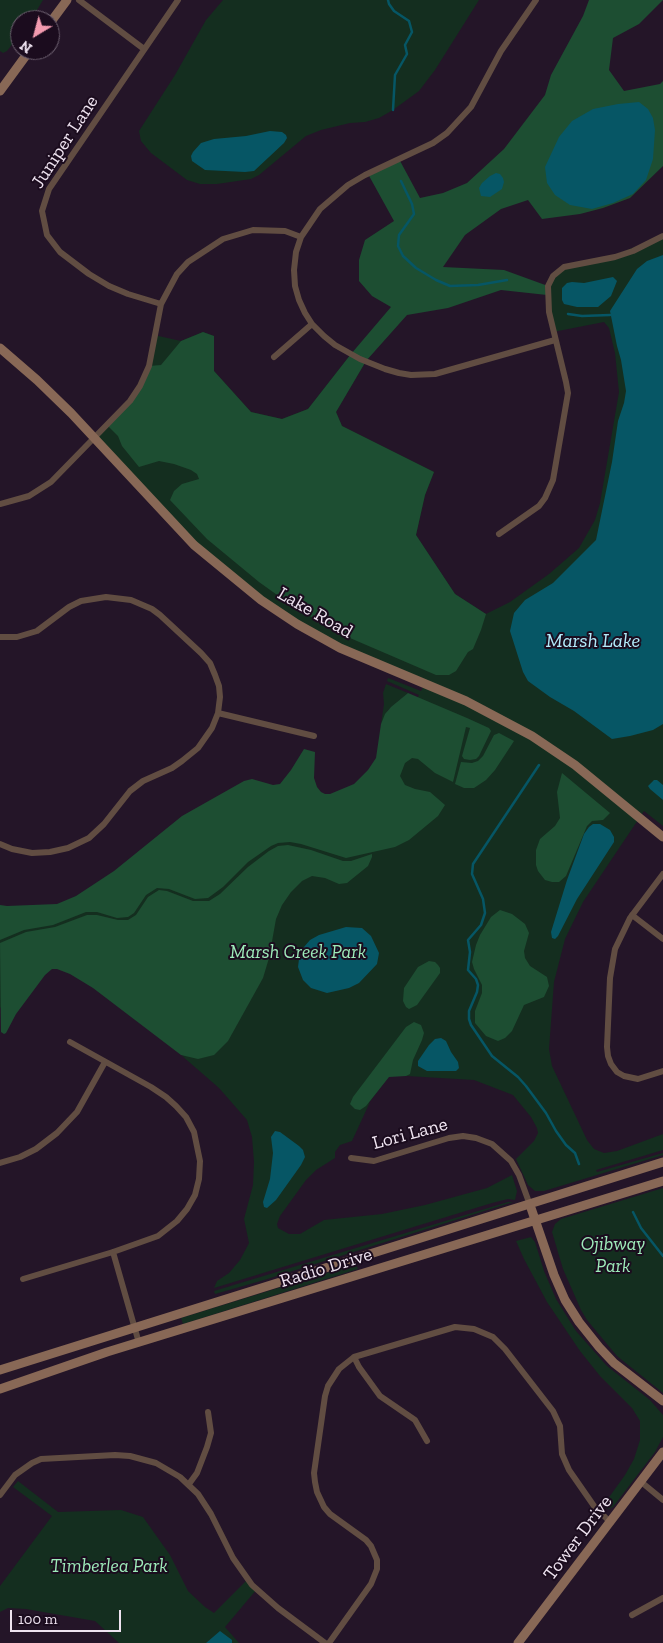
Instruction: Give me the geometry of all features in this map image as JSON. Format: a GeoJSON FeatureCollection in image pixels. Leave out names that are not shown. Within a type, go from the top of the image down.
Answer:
{"type":"FeatureCollection","features":[{"type":"Feature","properties":{"kind":"street"},"geometry":{"type":"LineString","coordinates":[[79,0],[144,49]]}},
{"type":"Feature","properties":{"kind":"street","name":"Juniper Lane"},"geometry":{"type":"LineString","coordinates":[[161,304],[119,291],[89,274],[55,247],[47,235],[42,218],[43,205],[49,188],[178,0]]}},
{"type":"Feature","properties":{"kind":"street"},"geometry":{"type":"LineString","coordinates":[[536,0],[501,51],[480,93],[462,119],[433,143],[348,185],[320,209],[301,237],[295,261],[295,286],[299,300],[312,324],[330,340],[346,352],[385,369],[411,375],[435,374],[555,340]]}},
{"type":"Feature","properties":{"kind":"street"},"geometry":{"type":"LineString","coordinates":[[0,91],[23,60]]}},
{"type":"Feature","properties":{"kind":"street"},"geometry":{"type":"LineString","coordinates":[[0,504],[26,497],[45,487],[61,474],[130,401],[140,386],[149,366],[161,304],[177,274],[188,262],[223,239],[253,230],[285,232],[301,237]]}},
{"type":"Feature","properties":{"kind":"street"},"geometry":{"type":"LineString","coordinates":[[499,534],[539,506],[548,494],[553,480],[568,393],[550,323],[548,286],[553,276],[559,270],[572,264],[615,257],[652,243],[663,236]]}},
{"type":"Feature","properties":{"kind":"street"},"geometry":{"type":"LineString","coordinates":[[274,357],[312,324]]}},
{"type":"Feature","properties":{"kind":"street","name":"Lake Road"},"geometry":{"type":"LineString","coordinates":[[0,348],[37,380],[95,438],[194,545],[261,600],[297,624],[340,648],[466,701],[526,732],[574,765],[663,837]]}},
{"type":"Feature","properties":{"kind":"street"},"geometry":{"type":"LineString","coordinates":[[0,636],[17,637],[37,630],[69,607],[82,601],[106,596],[131,600],[152,609],[201,652],[210,663],[219,686],[218,713],[206,738],[198,748],[182,762],[143,781],[130,791],[104,824],[89,838],[68,848],[41,853],[12,849],[0,844]]}},
{"type":"Feature","properties":{"kind":"street"},"geometry":{"type":"LineString","coordinates":[[218,713],[314,736]]}},
{"type":"Feature","properties":{"kind":"street"},"geometry":{"type":"LineString","coordinates":[[663,874],[632,915],[617,944],[611,968],[608,1058],[615,1071],[628,1078],[641,1078],[663,1071]]}},
{"type":"Feature","properties":{"kind":"street"},"geometry":{"type":"LineString","coordinates":[[632,915],[663,939]]}},
{"type":"Feature","properties":{"kind":"street"},"geometry":{"type":"LineString","coordinates":[[22,1279],[113,1252],[158,1236],[177,1221],[195,1195],[199,1179],[200,1161],[194,1132],[186,1117],[176,1106],[166,1097],[70,1042]]}},
{"type":"Feature","properties":{"kind":"street"},"geometry":{"type":"LineString","coordinates":[[0,1163],[36,1150],[57,1133],[77,1112],[105,1062]]}},
{"type":"Feature","properties":{"kind":"street","name":"Lori Lane"},"geometry":{"type":"LineString","coordinates":[[351,1158],[374,1161],[450,1138],[463,1136],[476,1138],[496,1146],[511,1161],[519,1175],[530,1205]]}},
{"type":"Feature","properties":{"kind":"street","name":"Radio Drive"},"geometry":{"type":"LineString","coordinates":[[0,1370],[663,1162]]}},
{"type":"Feature","properties":{"kind":"street","name":"Radio Drive"},"geometry":{"type":"LineString","coordinates":[[0,1389],[139,1343],[663,1181]]}},
{"type":"Feature","properties":{"kind":"street"},"geometry":{"type":"LineString","coordinates":[[530,1205],[556,1282],[582,1327],[614,1363],[663,1401]]}},
{"type":"Feature","properties":{"kind":"street"},"geometry":{"type":"LineString","coordinates":[[113,1252],[139,1343]]}},
{"type":"Feature","properties":{"kind":"street"},"geometry":{"type":"LineString","coordinates":[[0,1495],[16,1475],[41,1459],[130,1456],[156,1463],[169,1469],[189,1484],[205,1503],[232,1558],[252,1585],[278,1608],[327,1643],[371,1584],[377,1569],[377,1560],[371,1546],[366,1540],[330,1514],[324,1507],[314,1482],[328,1386],[339,1369],[354,1357],[455,1327],[474,1329],[493,1337],[505,1349],[553,1411],[560,1426],[562,1454],[569,1470],[594,1506],[610,1522]]}},
{"type":"Feature","properties":{"kind":"street"},"geometry":{"type":"LineString","coordinates":[[354,1357],[380,1396],[415,1420],[427,1441]]}},
{"type":"Feature","properties":{"kind":"street"},"geometry":{"type":"LineString","coordinates":[[189,1484],[197,1473],[211,1433],[208,1412]]}},
{"type":"Feature","properties":{"kind":"street","name":"Tower Drive"},"geometry":{"type":"LineString","coordinates":[[518,1643],[663,1452]]}},
{"type":"Feature","properties":{"kind":"street"},"geometry":{"type":"LineString","coordinates":[[640,1482],[663,1500]]}},
{"type":"Feature","properties":{"kind":"street"},"geometry":{"type":"LineString","coordinates":[[632,1615],[663,1598]]}},
{"type":"Feature","properties":{"kind":"green space"},"geometry":{"type":"Polygon","coordinates":[[[0,0],[43,0],[37,10],[10,10],[10,47],[3,53],[0,51],[0,0]]]}},
{"type":"Feature","properties":{"kind":"green space"},"geometry":{"type":"Polygon","coordinates":[[[223,0],[479,0],[435,70],[419,91],[393,110],[379,118],[321,130],[306,136],[259,175],[251,179],[217,184],[200,184],[187,180],[151,153],[141,141],[139,131],[175,75],[206,20],[223,0]]]}},
{"type":"Feature","properties":{"kind":"green space"},"geometry":{"type":"Polygon","coordinates":[[[589,0],[663,0],[639,24],[613,38],[609,70],[624,91],[660,84],[663,81],[663,166],[630,198],[603,208],[580,214],[542,219],[528,200],[501,209],[465,235],[443,267],[504,270],[548,286],[547,295],[501,290],[448,308],[407,315],[366,361],[336,412],[342,426],[434,472],[425,495],[416,535],[455,594],[486,614],[473,649],[468,652],[456,671],[449,675],[436,675],[343,635],[294,607],[259,582],[207,539],[170,500],[174,491],[182,484],[199,479],[197,474],[174,464],[159,461],[139,467],[122,446],[118,436],[107,425],[130,401],[149,366],[161,365],[181,341],[203,332],[214,336],[214,371],[251,412],[282,419],[308,409],[391,307],[372,296],[359,281],[359,260],[365,240],[394,221],[368,174],[399,159],[420,198],[443,193],[467,183],[504,149],[545,95],[551,75],[583,16],[589,0]]]}},
{"type":"Feature","properties":{"kind":"green space","name":"Marsh Creek Park"},"geometry":{"type":"Polygon","coordinates":[[[663,236],[663,826],[644,811],[583,902],[565,939],[554,982],[549,1049],[552,1066],[587,1140],[594,1149],[604,1153],[617,1151],[663,1134],[663,1150],[596,1170],[597,1172],[663,1153],[663,1155],[544,1191],[535,1191],[528,1185],[516,1159],[534,1141],[538,1133],[537,1128],[531,1117],[513,1095],[474,1080],[390,1075],[368,1104],[370,1102],[352,1141],[340,1145],[335,1152],[335,1158],[316,1170],[306,1180],[280,1216],[277,1224],[278,1228],[289,1234],[300,1234],[324,1220],[382,1214],[425,1205],[487,1188],[512,1175],[517,1191],[515,1200],[508,1199],[492,1203],[214,1288],[217,1281],[229,1273],[240,1260],[249,1243],[244,1219],[253,1185],[254,1162],[252,1137],[247,1120],[219,1088],[181,1055],[185,1057],[56,958],[0,1008],[0,909],[59,905],[283,790],[305,750],[313,752],[311,803],[355,787],[380,760],[419,695],[387,681],[388,678],[421,691],[425,684],[297,624],[194,545],[95,438],[130,401],[149,366],[154,335],[181,341],[203,332],[214,336],[214,371],[251,412],[282,419],[308,409],[351,354],[366,361],[336,412],[342,426],[434,472],[425,495],[416,535],[455,594],[486,614],[510,602],[549,574],[579,548],[595,520],[600,503],[619,392],[615,353],[609,328],[604,322],[553,332],[548,286],[559,270],[599,261],[663,236]]]}},
{"type":"Feature","properties":{"kind":"green space"},"geometry":{"type":"Polygon","coordinates":[[[386,684],[408,693],[388,710],[381,724],[384,704],[383,693],[386,684]]]}},
{"type":"Feature","properties":{"kind":"green space"},"geometry":{"type":"Polygon","coordinates":[[[408,693],[489,728],[491,731],[479,756],[476,759],[470,760],[464,759],[462,756],[470,728],[466,727],[453,782],[435,773],[418,759],[412,758],[405,763],[400,776],[405,785],[430,792],[445,805],[438,816],[409,840],[395,847],[346,858],[301,844],[290,842],[278,843],[248,862],[223,887],[208,898],[195,899],[169,889],[157,888],[146,895],[134,913],[128,917],[117,918],[97,912],[86,912],[53,925],[24,930],[0,940],[0,905],[57,904],[76,896],[114,871],[182,816],[244,781],[252,779],[273,785],[280,784],[304,749],[315,752],[314,778],[321,792],[330,794],[354,784],[368,770],[376,758],[381,724],[385,714],[408,693]]]}},
{"type":"Feature","properties":{"kind":"green space"},"geometry":{"type":"Polygon","coordinates":[[[499,733],[514,741],[495,770],[486,780],[474,788],[464,788],[455,784],[461,762],[472,763],[478,761],[483,756],[494,735],[499,733]]]}},
{"type":"Feature","properties":{"kind":"green space"},"geometry":{"type":"Polygon","coordinates":[[[562,773],[610,813],[603,820],[592,821],[587,826],[566,876],[559,882],[552,882],[545,880],[538,871],[536,850],[540,839],[555,826],[560,818],[557,792],[562,773]]]}},
{"type":"Feature","properties":{"kind":"green space"},"geometry":{"type":"Polygon","coordinates":[[[288,845],[311,850],[343,861],[351,861],[372,854],[372,857],[368,866],[347,883],[339,884],[325,878],[312,876],[302,881],[291,892],[282,905],[276,919],[269,958],[263,978],[228,1041],[214,1055],[198,1059],[181,1055],[93,988],[70,974],[57,969],[52,969],[45,975],[16,1014],[6,1033],[1,1032],[0,943],[26,932],[55,927],[87,915],[128,920],[136,915],[148,897],[159,890],[167,891],[193,901],[209,901],[220,894],[248,867],[269,851],[278,846],[288,845]]]}},
{"type":"Feature","properties":{"kind":"green space"},"geometry":{"type":"Polygon","coordinates":[[[500,910],[512,914],[525,924],[529,933],[524,951],[525,958],[530,966],[547,977],[549,986],[544,997],[524,1005],[512,1031],[505,1038],[498,1041],[486,1036],[475,1023],[475,1011],[482,993],[482,985],[472,962],[480,935],[491,917],[500,910]]]}},
{"type":"Feature","properties":{"kind":"green space"},"geometry":{"type":"Polygon","coordinates":[[[429,961],[435,962],[438,965],[440,973],[417,1005],[409,1009],[403,1001],[404,988],[418,967],[429,961]]]}},
{"type":"Feature","properties":{"kind":"green space"},"geometry":{"type":"Polygon","coordinates":[[[414,1022],[421,1025],[424,1033],[413,1060],[410,1074],[389,1077],[366,1106],[360,1110],[355,1109],[350,1104],[353,1097],[406,1027],[414,1022]]]}},
{"type":"Feature","properties":{"kind":"green space","name":"Ojibway Park"},"geometry":{"type":"Polygon","coordinates":[[[663,1188],[663,1393],[617,1356],[587,1320],[563,1269],[552,1232],[555,1224],[561,1219],[663,1188]]]}},
{"type":"Feature","properties":{"kind":"green space"},"geometry":{"type":"Polygon","coordinates":[[[513,1202],[264,1280],[215,1294],[214,1291],[513,1202]]]}},
{"type":"Feature","properties":{"kind":"green space"},"geometry":{"type":"Polygon","coordinates":[[[531,1237],[535,1242],[544,1271],[556,1299],[576,1331],[607,1366],[650,1400],[663,1415],[663,1437],[655,1452],[613,1507],[609,1509],[602,1507],[634,1459],[640,1440],[640,1421],[632,1408],[600,1376],[580,1351],[547,1302],[516,1241],[531,1237]]]}},
{"type":"Feature","properties":{"kind":"green space"},"geometry":{"type":"Polygon","coordinates":[[[356,1264],[358,1269],[183,1324],[181,1318],[356,1264]]]}},
{"type":"Feature","properties":{"kind":"green space","name":"Timberlea Park"},"geometry":{"type":"Polygon","coordinates":[[[18,1481],[58,1512],[121,1510],[143,1517],[170,1555],[188,1591],[214,1613],[248,1579],[257,1589],[225,1627],[239,1643],[119,1643],[95,1621],[26,1609],[8,1608],[0,1612],[0,1586],[52,1516],[13,1487],[18,1481]]]}},
{"type":"Feature","properties":{"kind":"water"},"geometry":{"type":"Polygon","coordinates":[[[639,102],[648,109],[653,118],[655,130],[653,159],[646,180],[633,194],[613,203],[592,209],[570,205],[555,195],[547,183],[545,167],[559,137],[572,121],[593,109],[639,102]]]}},
{"type":"Feature","properties":{"kind":"water"},"geometry":{"type":"Polygon","coordinates":[[[270,131],[282,132],[287,138],[254,171],[205,170],[192,161],[191,156],[193,152],[201,143],[214,139],[246,136],[270,131]]]}},
{"type":"Feature","properties":{"kind":"water"},"geometry":{"type":"Polygon","coordinates":[[[496,173],[500,174],[503,178],[502,189],[490,197],[481,196],[479,188],[482,183],[496,173]]]}},
{"type":"Feature","properties":{"kind":"water","name":"Marsh Lake"},"geometry":{"type":"Polygon","coordinates":[[[663,255],[663,724],[653,730],[612,739],[528,681],[523,672],[510,631],[514,613],[525,600],[553,583],[596,540],[612,462],[618,421],[626,391],[610,311],[637,269],[647,261],[663,255]]]}},
{"type":"Feature","properties":{"kind":"water"},"geometry":{"type":"Polygon","coordinates":[[[613,277],[617,281],[611,296],[598,307],[577,307],[564,304],[562,300],[562,288],[567,283],[584,283],[613,277]]]}},
{"type":"Feature","properties":{"kind":"water"},"geometry":{"type":"Polygon","coordinates":[[[654,780],[663,785],[663,800],[648,786],[654,780]]]}},
{"type":"Feature","properties":{"kind":"water"},"geometry":{"type":"Polygon","coordinates":[[[593,824],[600,824],[610,830],[614,837],[614,842],[577,899],[558,936],[555,939],[552,938],[551,932],[567,880],[584,834],[593,824]]]}},
{"type":"Feature","properties":{"kind":"water"},"geometry":{"type":"Polygon","coordinates":[[[346,927],[362,928],[371,936],[379,953],[377,964],[359,983],[349,988],[327,993],[311,988],[303,980],[298,967],[304,947],[310,940],[319,935],[346,927]]]}},
{"type":"Feature","properties":{"kind":"water"},"geometry":{"type":"Polygon","coordinates":[[[441,1038],[446,1041],[458,1062],[459,1068],[456,1071],[427,1071],[418,1066],[418,1061],[429,1045],[435,1039],[441,1038]]]}},
{"type":"Feature","properties":{"kind":"water"},"geometry":{"type":"Polygon","coordinates":[[[275,1131],[280,1132],[299,1146],[303,1150],[305,1157],[276,1200],[267,1208],[264,1207],[263,1202],[270,1179],[273,1153],[271,1137],[275,1131]]]}},
{"type":"Feature","properties":{"kind":"water"},"geometry":{"type":"Polygon","coordinates":[[[220,1631],[232,1640],[232,1643],[206,1643],[220,1631]]]}},
{"type":"Feature","properties":{"kind":"waterway"},"geometry":{"type":"LineString","coordinates":[[388,0],[394,11],[409,21],[412,32],[405,45],[407,54],[395,75],[393,110]]}},
{"type":"Feature","properties":{"kind":"waterway"},"geometry":{"type":"LineString","coordinates":[[401,181],[412,204],[414,214],[399,235],[398,246],[403,256],[416,268],[450,286],[478,285],[507,280]]}},
{"type":"Feature","properties":{"kind":"waterway"},"geometry":{"type":"LineString","coordinates":[[568,314],[582,316],[610,315]]}},
{"type":"Feature","properties":{"kind":"waterway"},"geometry":{"type":"LineString","coordinates":[[539,765],[473,864],[472,874],[483,899],[485,913],[481,925],[468,940],[470,952],[468,970],[476,979],[478,985],[469,1011],[469,1019],[492,1056],[526,1086],[566,1145],[575,1153],[579,1164]]}},
{"type":"Feature","properties":{"kind":"waterway"},"geometry":{"type":"LineString","coordinates":[[633,1212],[641,1228],[663,1256]]}}]}
